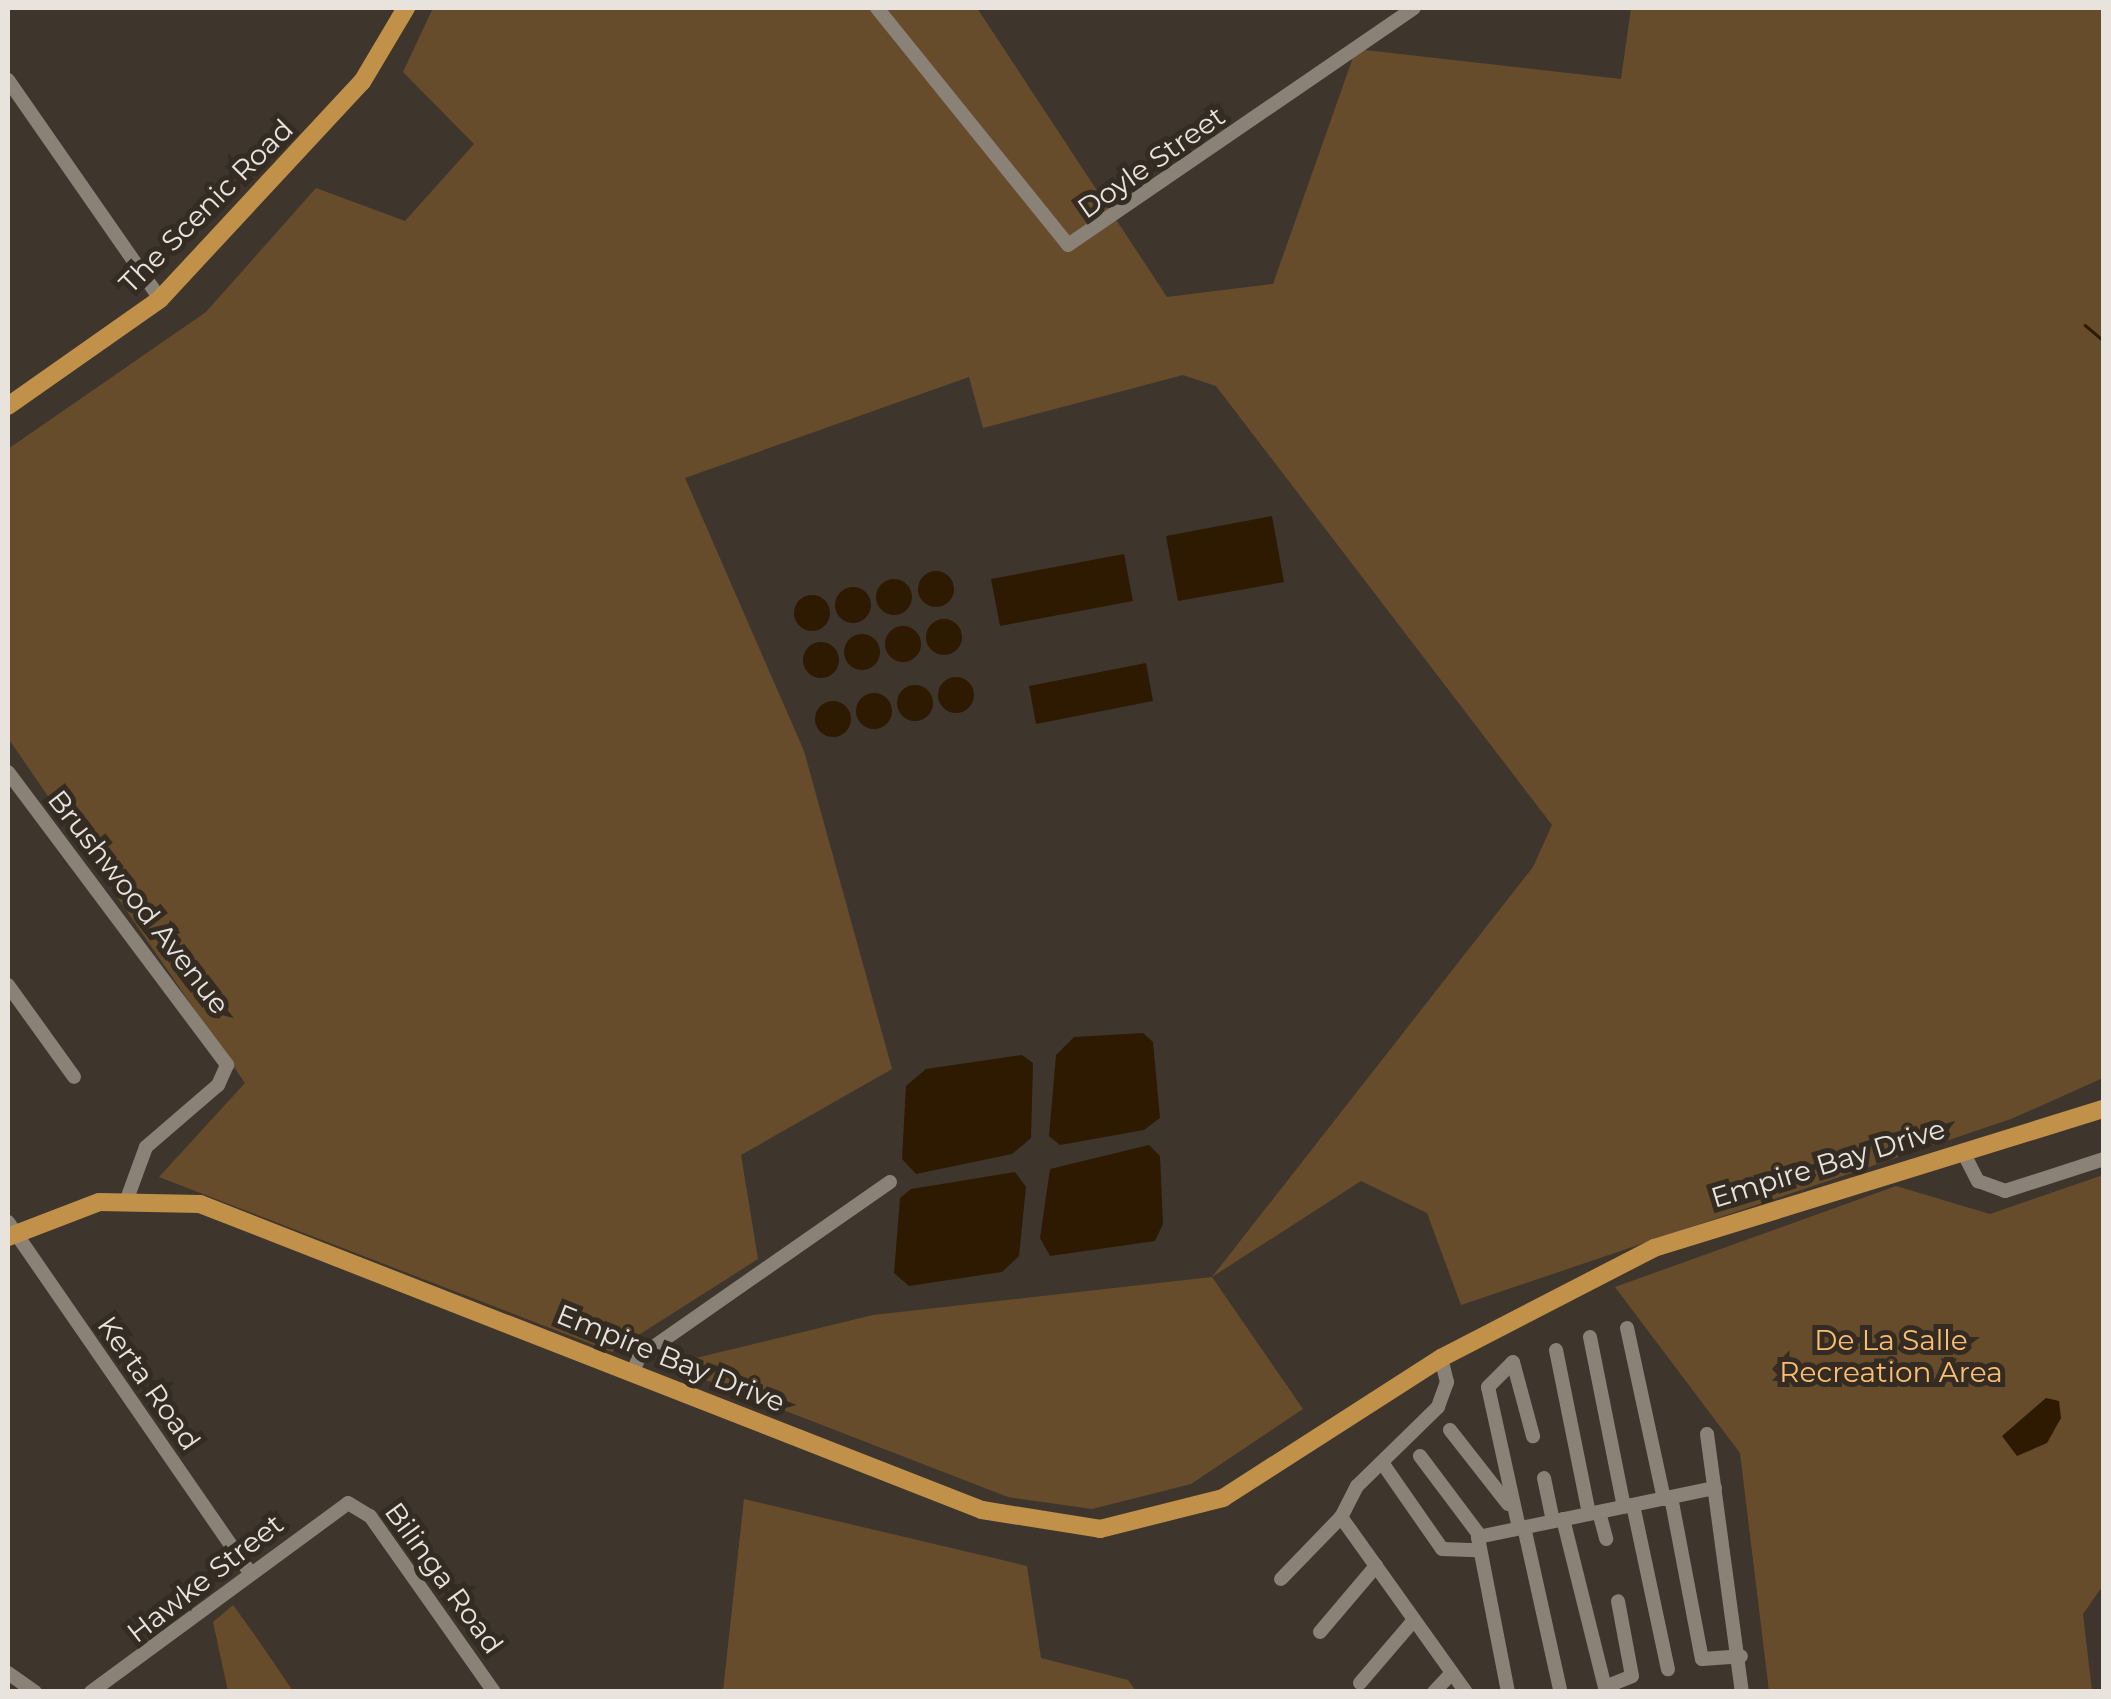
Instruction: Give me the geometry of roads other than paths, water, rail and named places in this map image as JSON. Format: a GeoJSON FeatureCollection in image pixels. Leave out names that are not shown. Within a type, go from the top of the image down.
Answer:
{"type":"FeatureCollection","features":[{"type":"Feature","properties":{"kind":"main road","name":"The Scenic Road"},"geometry":{"type":"LineString","coordinates":[[8,406],[160,299],[362,82],[406,8]]}},
{"type":"Feature","properties":{"kind":"main road","name":"Empire Bay Drive"},"geometry":{"type":"LineString","coordinates":[[1310,1444],[1397,1374],[1470,1327],[1689,1234],[2104,1108]]}},
{"type":"Feature","properties":{"kind":"main road","name":"Empire Bay Drive"},"geometry":{"type":"LineString","coordinates":[[10,1230],[56,1212],[127,1199],[227,1212],[982,1510],[1061,1527],[1127,1527],[1190,1512],[1310,1444],[1440,1358],[1573,1284]]}},
{"type":"Feature","properties":{"kind":"main road"},"geometry":{"type":"LineString","coordinates":[[1397,1374],[1440,1358],[1470,1327]]}},
{"type":"Feature","properties":{"kind":"street","name":"Doyle Street"},"geometry":{"type":"LineString","coordinates":[[876,8],[1068,245],[1414,8]]}},
{"type":"Feature","properties":{"kind":"street"},"geometry":{"type":"LineString","coordinates":[[8,80],[160,299]]}},
{"type":"Feature","properties":{"kind":"street","name":"Brushwood Avenue"},"geometry":{"type":"LineString","coordinates":[[8,772],[227,1066],[218,1085],[146,1147],[127,1199]]}},
{"type":"Feature","properties":{"kind":"street"},"geometry":{"type":"LineString","coordinates":[[8,985],[74,1077]]}},
{"type":"Feature","properties":{"kind":"street"},"geometry":{"type":"LineString","coordinates":[[1963,1152],[1978,1181],[2006,1191],[2104,1159]]}},
{"type":"Feature","properties":{"kind":"street"},"geometry":{"type":"LineString","coordinates":[[633,1372],[639,1357],[890,1182]]}},
{"type":"Feature","properties":{"kind":"street","name":"Kerta Road"},"geometry":{"type":"LineString","coordinates":[[10,1230],[250,1572]]}},
{"type":"Feature","properties":{"kind":"street"},"geometry":{"type":"LineString","coordinates":[[1627,1328],[1702,1659],[1741,1656]]}},
{"type":"Feature","properties":{"kind":"street"},"geometry":{"type":"LineString","coordinates":[[1590,1337],[1668,1669]]}},
{"type":"Feature","properties":{"kind":"street"},"geometry":{"type":"LineString","coordinates":[[1556,1350],[1594,1513],[1606,1538]]}},
{"type":"Feature","properties":{"kind":"street"},"geometry":{"type":"LineString","coordinates":[[1281,1579],[1341,1518],[1382,1464],[1438,1407],[1447,1382],[1440,1358]]}},
{"type":"Feature","properties":{"kind":"street"},"geometry":{"type":"LineString","coordinates":[[1510,1506],[1488,1387],[1513,1362],[1534,1436]]}},
{"type":"Feature","properties":{"kind":"street"},"geometry":{"type":"LineString","coordinates":[[1450,1430],[1510,1506],[1521,1528],[1560,1689]]}},
{"type":"Feature","properties":{"kind":"street"},"geometry":{"type":"LineString","coordinates":[[1706,1434],[1741,1656],[1742,1692]]}},
{"type":"Feature","properties":{"kind":"street"},"geometry":{"type":"LineString","coordinates":[[1420,1456],[1479,1543],[1508,1692]]}},
{"type":"Feature","properties":{"kind":"street"},"geometry":{"type":"LineString","coordinates":[[1382,1464],[1442,1549],[1479,1543],[1521,1528],[1715,1488]]}},
{"type":"Feature","properties":{"kind":"street"},"geometry":{"type":"LineString","coordinates":[[1544,1478],[1606,1687],[1632,1676],[1618,1601]]}},
{"type":"Feature","properties":{"kind":"street","name":"Hawke Street"},"geometry":{"type":"LineString","coordinates":[[92,1692],[250,1572],[348,1504]]}},
{"type":"Feature","properties":{"kind":"street","name":"Bilinga Road"},"geometry":{"type":"LineString","coordinates":[[348,1504],[370,1516],[494,1692]]}},
{"type":"Feature","properties":{"kind":"street"},"geometry":{"type":"LineString","coordinates":[[1341,1518],[1466,1692]]}},
{"type":"Feature","properties":{"kind":"street"},"geometry":{"type":"LineString","coordinates":[[1320,1632],[1376,1566]]}},
{"type":"Feature","properties":{"kind":"street"},"geometry":{"type":"LineString","coordinates":[[1360,1683],[1414,1620]]}},
{"type":"Feature","properties":{"kind":"street"},"geometry":{"type":"LineString","coordinates":[[8,1673],[35,1692]]}},
{"type":"Feature","properties":{"kind":"street"},"geometry":{"type":"LineString","coordinates":[[1434,1692],[1452,1673]]}},
{"type":"Feature","properties":{"kind":"waterway"},"geometry":{"type":"LineString","coordinates":[[2085,325],[2104,341]]}},
{"type":"Feature","properties":{"kind":"park label","name":"De La Salle Recreation Area"},"geometry":{"type":"Point","coordinates":[1891,1356]}}]}
